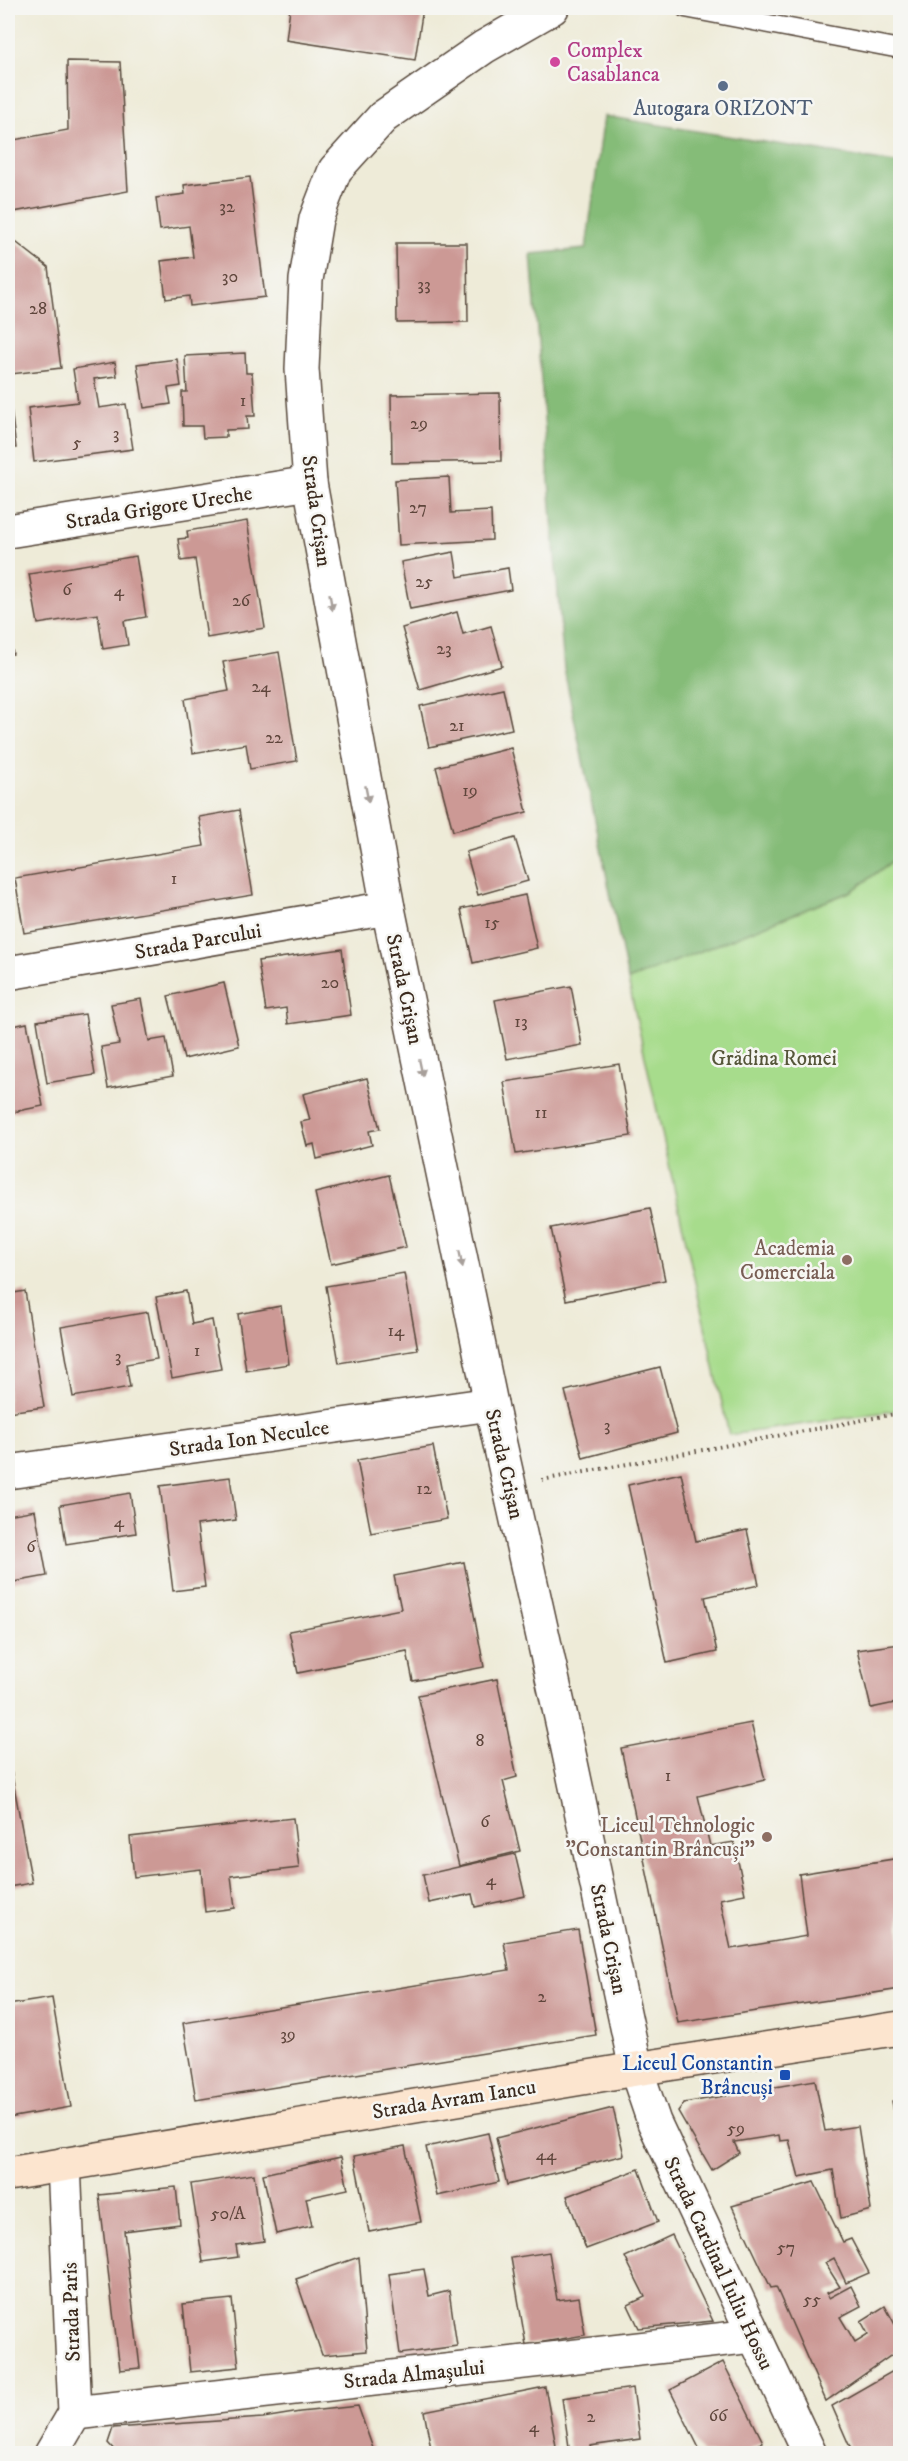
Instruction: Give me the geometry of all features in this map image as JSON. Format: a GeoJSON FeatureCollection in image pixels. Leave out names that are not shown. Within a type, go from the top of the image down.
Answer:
{"type":"FeatureCollection","features":[{"type":"Feature","properties":{"kind":"street","name":"Strada Crișan"},"geometry":{"type":"LineString","coordinates":[[552,8],[484,47],[383,117],[335,170],[316,219],[306,280],[302,369],[310,483],[388,908],[491,1404],[511,1487],[636,2069]]}},
{"type":"Feature","properties":{"kind":"street","name":"Strada Grigore Ureche"},"geometry":{"type":"LineString","coordinates":[[8,531],[310,483]]}},
{"type":"Feature","properties":{"kind":"street","name":"Strada Parcului"},"geometry":{"type":"LineString","coordinates":[[8,973],[388,908]]}},
{"type":"Feature","properties":{"kind":"street","name":"Strada Ion Neculce"},"geometry":{"type":"LineString","coordinates":[[8,1472],[491,1404]]}},
{"type":"Feature","properties":{"kind":"street","name":"Strada Avram Iancu"},"geometry":{"type":"LineString","coordinates":[[8,2174],[636,2069],[900,2028]]}},
{"type":"Feature","properties":{"kind":"street","name":"Strada Cardinal Iuliu Hossu"},"geometry":{"type":"LineString","coordinates":[[636,2069],[654,2122],[810,2454]]}},
{"type":"Feature","properties":{"kind":"street","name":"Strada Paris"},"geometry":{"type":"LineString","coordinates":[[64,2164],[68,2438]]}},
{"type":"Feature","properties":{"kind":"street","name":"Strada Almașului"},"geometry":{"type":"LineString","coordinates":[[68,2438],[753,2336]]}},
{"type":"Feature","properties":{"kind":"lane"},"geometry":{"type":"LineString","coordinates":[[685,8],[900,49]]}},
{"type":"Feature","properties":{"kind":"path"},"geometry":{"type":"LineString","coordinates":[[511,1487],[900,1413]]}},
{"type":"Feature","properties":{"kind":"green space"},"geometry":{"type":"Polygon","coordinates":[[[604,116],[900,164],[900,855],[852,891],[628,980],[564,669],[531,254],[586,249],[604,116]]]}},
{"type":"Feature","properties":{"kind":"green space","name":"Grădina Romei"},"geometry":{"type":"Polygon","coordinates":[[[900,855],[900,1410],[729,1435],[628,980],[852,891],[900,855]]]}},
{"type":"Feature","properties":{"kind":"building"},"geometry":{"type":"Polygon","coordinates":[[[290,8],[423,8],[415,60],[286,40],[290,8]]]}},
{"type":"Feature","properties":{"kind":"building"},"geometry":{"type":"Polygon","coordinates":[[[67,61],[120,62],[128,191],[8,213],[8,141],[68,130],[67,61]]]}},
{"type":"Feature","properties":{"kind":"building"},"geometry":{"type":"Polygon","coordinates":[[[250,177],[265,297],[190,306],[189,296],[166,299],[161,261],[193,257],[189,226],[160,230],[156,198],[185,194],[184,185],[250,177]]]}},
{"type":"Feature","properties":{"kind":"building"},"geometry":{"type":"Polygon","coordinates":[[[8,236],[48,267],[61,368],[11,374],[8,349],[8,236]]]}},
{"type":"Feature","properties":{"kind":"building"},"geometry":{"type":"Polygon","coordinates":[[[396,243],[467,243],[468,322],[397,323],[396,243]]]}},
{"type":"Feature","properties":{"kind":"building"},"geometry":{"type":"Polygon","coordinates":[[[245,353],[246,373],[252,373],[255,416],[247,416],[248,429],[226,430],[226,437],[203,438],[202,426],[183,426],[182,392],[187,392],[185,356],[245,353]]]}},
{"type":"Feature","properties":{"kind":"building"},"geometry":{"type":"Polygon","coordinates":[[[177,359],[181,386],[168,388],[171,404],[144,408],[137,364],[177,359]]]}},
{"type":"Feature","properties":{"kind":"building"},"geometry":{"type":"Polygon","coordinates":[[[115,362],[117,376],[94,379],[99,408],[126,404],[133,449],[34,462],[28,408],[78,402],[73,369],[115,362]]]}},
{"type":"Feature","properties":{"kind":"building"},"geometry":{"type":"Polygon","coordinates":[[[500,393],[501,461],[392,463],[391,395],[500,393]]]}},
{"type":"Feature","properties":{"kind":"building"},"geometry":{"type":"Polygon","coordinates":[[[8,408],[11,408],[16,448],[8,449],[8,408]]]}},
{"type":"Feature","properties":{"kind":"building"},"geometry":{"type":"Polygon","coordinates":[[[449,477],[451,513],[491,511],[492,540],[399,545],[395,480],[449,477]]]}},
{"type":"Feature","properties":{"kind":"building"},"geometry":{"type":"Polygon","coordinates":[[[247,521],[265,628],[207,638],[195,559],[181,561],[178,539],[188,538],[187,531],[247,521]]]}},
{"type":"Feature","properties":{"kind":"building"},"geometry":{"type":"Polygon","coordinates":[[[454,552],[458,577],[508,568],[511,590],[410,609],[401,562],[454,552]]]}},
{"type":"Feature","properties":{"kind":"building"},"geometry":{"type":"Polygon","coordinates":[[[136,556],[146,617],[124,621],[128,645],[103,649],[98,614],[38,624],[29,574],[136,556]]]}},
{"type":"Feature","properties":{"kind":"building"},"geometry":{"type":"Polygon","coordinates":[[[457,612],[463,634],[491,626],[502,666],[420,690],[402,628],[457,612]]]}},
{"type":"Feature","properties":{"kind":"building"},"geometry":{"type":"Polygon","coordinates":[[[8,631],[13,654],[8,655],[8,631]]]}},
{"type":"Feature","properties":{"kind":"building"},"geometry":{"type":"Polygon","coordinates":[[[279,652],[297,761],[250,769],[246,744],[193,753],[185,699],[229,691],[223,662],[279,652]]]}},
{"type":"Feature","properties":{"kind":"building"},"geometry":{"type":"Polygon","coordinates":[[[503,688],[512,729],[429,747],[420,706],[503,688]]]}},
{"type":"Feature","properties":{"kind":"building"},"geometry":{"type":"Polygon","coordinates":[[[511,748],[527,812],[453,831],[436,767],[511,748]]]}},
{"type":"Feature","properties":{"kind":"building"},"geometry":{"type":"Polygon","coordinates":[[[239,810],[253,895],[24,933],[15,878],[204,846],[199,817],[239,810]]]}},
{"type":"Feature","properties":{"kind":"building"},"geometry":{"type":"Polygon","coordinates":[[[515,838],[528,881],[478,895],[466,852],[515,838]]]}},
{"type":"Feature","properties":{"kind":"building"},"geometry":{"type":"Polygon","coordinates":[[[525,895],[537,948],[473,963],[461,909],[525,895]]]}},
{"type":"Feature","properties":{"kind":"building"},"geometry":{"type":"Polygon","coordinates":[[[342,949],[351,1015],[288,1024],[286,1008],[266,1011],[258,961],[342,949]]]}},
{"type":"Feature","properties":{"kind":"building"},"geometry":{"type":"Polygon","coordinates":[[[224,983],[239,1046],[184,1059],[168,996],[224,983]]]}},
{"type":"Feature","properties":{"kind":"building"},"geometry":{"type":"Polygon","coordinates":[[[571,986],[582,1045],[507,1059],[495,1000],[571,986]]]}},
{"type":"Feature","properties":{"kind":"building"},"geometry":{"type":"Polygon","coordinates":[[[141,999],[149,1041],[166,1038],[173,1076],[108,1088],[101,1047],[119,1044],[111,1004],[141,999]]]}},
{"type":"Feature","properties":{"kind":"building"},"geometry":{"type":"Polygon","coordinates":[[[85,1014],[95,1075],[47,1083],[37,1021],[85,1014]]]}},
{"type":"Feature","properties":{"kind":"building"},"geometry":{"type":"Polygon","coordinates":[[[27,1023],[43,1106],[8,1113],[8,1027],[27,1023]]]}},
{"type":"Feature","properties":{"kind":"building"},"geometry":{"type":"Polygon","coordinates":[[[619,1064],[631,1136],[516,1154],[504,1082],[619,1064]]]}},
{"type":"Feature","properties":{"kind":"building"},"geometry":{"type":"Polygon","coordinates":[[[367,1078],[380,1129],[369,1131],[372,1145],[317,1159],[314,1144],[307,1146],[301,1122],[310,1120],[303,1094],[367,1078]]]}},
{"type":"Feature","properties":{"kind":"building"},"geometry":{"type":"Polygon","coordinates":[[[389,1175],[406,1247],[331,1264],[315,1193],[389,1175]]]}},
{"type":"Feature","properties":{"kind":"building"},"geometry":{"type":"Polygon","coordinates":[[[650,1208],[665,1280],[566,1300],[551,1228],[650,1208]]]}},
{"type":"Feature","properties":{"kind":"building"},"geometry":{"type":"Polygon","coordinates":[[[404,1273],[418,1350],[339,1363],[326,1286],[404,1273]]]}},
{"type":"Feature","properties":{"kind":"building"},"geometry":{"type":"Polygon","coordinates":[[[25,1291],[44,1407],[8,1412],[8,1294],[25,1291]]]}},
{"type":"Feature","properties":{"kind":"building"},"geometry":{"type":"Polygon","coordinates":[[[186,1291],[192,1324],[212,1320],[221,1369],[172,1378],[156,1297],[186,1291]]]}},
{"type":"Feature","properties":{"kind":"building"},"geometry":{"type":"Polygon","coordinates":[[[281,1306],[289,1364],[246,1371],[238,1314],[281,1306]]]}},
{"type":"Feature","properties":{"kind":"building"},"geometry":{"type":"Polygon","coordinates":[[[148,1312],[157,1359],[126,1364],[130,1387],[73,1397],[61,1327],[148,1312]]]}},
{"type":"Feature","properties":{"kind":"building"},"geometry":{"type":"Polygon","coordinates":[[[660,1367],[677,1433],[583,1458],[565,1391],[660,1367]]]}},
{"type":"Feature","properties":{"kind":"building"},"geometry":{"type":"Polygon","coordinates":[[[433,1446],[447,1519],[371,1533],[357,1460],[433,1446]]]}},
{"type":"Feature","properties":{"kind":"building"},"geometry":{"type":"Polygon","coordinates":[[[681,1473],[696,1541],[747,1530],[759,1585],[705,1597],[717,1652],[667,1663],[628,1485],[681,1473]]]}},
{"type":"Feature","properties":{"kind":"building"},"geometry":{"type":"Polygon","coordinates":[[[230,1477],[236,1520],[197,1525],[205,1587],[173,1591],[160,1486],[230,1477]]]}},
{"type":"Feature","properties":{"kind":"building"},"geometry":{"type":"Polygon","coordinates":[[[130,1493],[136,1533],[66,1544],[60,1505],[130,1493]]]}},
{"type":"Feature","properties":{"kind":"building"},"geometry":{"type":"Polygon","coordinates":[[[35,1510],[47,1576],[8,1583],[8,1515],[35,1510]]]}},
{"type":"Feature","properties":{"kind":"building"},"geometry":{"type":"Polygon","coordinates":[[[464,1562],[484,1667],[413,1681],[407,1651],[298,1673],[289,1631],[401,1609],[394,1576],[464,1562]]]}},
{"type":"Feature","properties":{"kind":"building"},"geometry":{"type":"Polygon","coordinates":[[[900,1644],[900,1702],[871,1708],[857,1650],[900,1644]]]}},
{"type":"Feature","properties":{"kind":"building"},"geometry":{"type":"Polygon","coordinates":[[[497,1679],[517,1777],[503,1781],[520,1851],[459,1866],[418,1695],[497,1679]]]}},
{"type":"Feature","properties":{"kind":"building"},"geometry":{"type":"Polygon","coordinates":[[[751,1723],[765,1780],[698,1796],[710,1846],[734,1842],[745,1894],[720,1899],[731,1949],[807,1936],[799,1874],[900,1858],[900,1989],[678,2023],[621,1748],[751,1723]]]}},
{"type":"Feature","properties":{"kind":"building"},"geometry":{"type":"Polygon","coordinates":[[[8,1754],[32,1883],[8,1887],[8,1754]]]}},
{"type":"Feature","properties":{"kind":"building"},"geometry":{"type":"Polygon","coordinates":[[[293,1818],[299,1868],[231,1876],[235,1908],[205,1912],[201,1869],[134,1877],[130,1837],[293,1818]]]}},
{"type":"Feature","properties":{"kind":"building"},"geometry":{"type":"Polygon","coordinates":[[[515,1854],[525,1896],[475,1907],[472,1894],[429,1903],[423,1875],[515,1854]]]}},
{"type":"Feature","properties":{"kind":"building"},"geometry":{"type":"Polygon","coordinates":[[[578,1930],[596,2035],[196,2100],[183,2023],[509,1970],[504,1942],[578,1930]]]}},
{"type":"Feature","properties":{"kind":"building"},"geometry":{"type":"Polygon","coordinates":[[[52,1998],[71,2107],[8,2118],[8,2005],[52,1998]]]}},
{"type":"Feature","properties":{"kind":"building"},"geometry":{"type":"Polygon","coordinates":[[[815,2080],[825,2131],[858,2126],[871,2210],[841,2218],[833,2170],[799,2177],[789,2140],[780,2141],[779,2135],[734,2142],[739,2153],[712,2170],[678,2111],[684,2103],[815,2080]]]}},
{"type":"Feature","properties":{"kind":"building"},"geometry":{"type":"Polygon","coordinates":[[[900,2099],[900,2139],[899,2139],[892,2101],[900,2099]]]}},
{"type":"Feature","properties":{"kind":"building"},"geometry":{"type":"Polygon","coordinates":[[[613,2108],[624,2155],[507,2185],[496,2138],[613,2108]]]}},
{"type":"Feature","properties":{"kind":"building"},"geometry":{"type":"Polygon","coordinates":[[[488,2133],[499,2182],[437,2196],[426,2147],[488,2133]]]}},
{"type":"Feature","properties":{"kind":"building"},"geometry":{"type":"Polygon","coordinates":[[[405,2146],[421,2222],[369,2232],[354,2156],[405,2146]]]}},
{"type":"Feature","properties":{"kind":"building"},"geometry":{"type":"Polygon","coordinates":[[[341,2157],[348,2189],[306,2198],[312,2226],[276,2234],[263,2174],[341,2157]]]}},
{"type":"Feature","properties":{"kind":"building"},"geometry":{"type":"Polygon","coordinates":[[[639,2169],[658,2222],[586,2249],[567,2196],[639,2169]]]}},
{"type":"Feature","properties":{"kind":"building"},"geometry":{"type":"Polygon","coordinates":[[[254,2174],[264,2241],[236,2245],[238,2257],[203,2262],[191,2184],[254,2174]]]}},
{"type":"Feature","properties":{"kind":"building"},"geometry":{"type":"Polygon","coordinates":[[[814,2182],[843,2242],[851,2239],[869,2273],[846,2283],[834,2258],[825,2263],[840,2287],[827,2293],[829,2298],[851,2286],[861,2306],[840,2317],[855,2342],[868,2334],[861,2321],[885,2306],[900,2334],[900,2349],[826,2401],[776,2287],[771,2288],[732,2206],[814,2182]]]}},
{"type":"Feature","properties":{"kind":"building"},"geometry":{"type":"Polygon","coordinates":[[[176,2187],[180,2224],[124,2231],[140,2368],[120,2370],[99,2195],[176,2187]]]}},
{"type":"Feature","properties":{"kind":"building"},"geometry":{"type":"Polygon","coordinates":[[[672,2235],[713,2321],[639,2328],[628,2305],[645,2297],[625,2257],[672,2235]]]}},
{"type":"Feature","properties":{"kind":"building"},"geometry":{"type":"Polygon","coordinates":[[[549,2252],[557,2300],[579,2297],[585,2335],[526,2345],[511,2258],[549,2252]]]}},
{"type":"Feature","properties":{"kind":"building"},"geometry":{"type":"Polygon","coordinates":[[[359,2257],[367,2351],[322,2355],[296,2279],[359,2257]]]}},
{"type":"Feature","properties":{"kind":"building"},"geometry":{"type":"Polygon","coordinates":[[[424,2269],[429,2296],[449,2291],[457,2346],[400,2354],[389,2274],[424,2269]]]}},
{"type":"Feature","properties":{"kind":"building"},"geometry":{"type":"Polygon","coordinates":[[[232,2299],[239,2367],[190,2372],[183,2304],[232,2299]]]}},
{"type":"Feature","properties":{"kind":"building"},"geometry":{"type":"Polygon","coordinates":[[[723,2362],[763,2442],[740,2454],[702,2454],[670,2390],[723,2362]]]}},
{"type":"Feature","properties":{"kind":"building"},"geometry":{"type":"Polygon","coordinates":[[[900,2367],[900,2454],[853,2454],[832,2406],[900,2367]]]}},
{"type":"Feature","properties":{"kind":"building"},"geometry":{"type":"Polygon","coordinates":[[[545,2387],[556,2446],[517,2454],[432,2454],[424,2411],[545,2387]]]}},
{"type":"Feature","properties":{"kind":"building"},"geometry":{"type":"Polygon","coordinates":[[[633,2388],[640,2439],[590,2446],[591,2454],[570,2454],[562,2398],[633,2388]]]}},
{"type":"Feature","properties":{"kind":"building"},"geometry":{"type":"Polygon","coordinates":[[[358,2406],[375,2454],[118,2454],[108,2443],[113,2428],[263,2418],[358,2406]]]}},
{"type":"Feature","properties":{"kind":"place","name":"Complex Casablanca"},"geometry":{"type":"Point","coordinates":[555,62]}},
{"type":"Feature","properties":{"kind":"place","name":"Autogara ORIZONT"},"geometry":{"type":"Point","coordinates":[723,86]}},
{"type":"Feature","properties":{"kind":"place","name":"Academia Comerciala"},"geometry":{"type":"Point","coordinates":[847,1260]}},
{"type":"Feature","properties":{"kind":"place","name":"Liceul Tehnologic \"Constantin Brâncuși\""},"geometry":{"type":"Point","coordinates":[767,1837]}},
{"type":"Feature","properties":{"kind":"place","name":"Liceul Constantin Brâncuși"},"geometry":{"type":"Point","coordinates":[785,2075]}}]}
